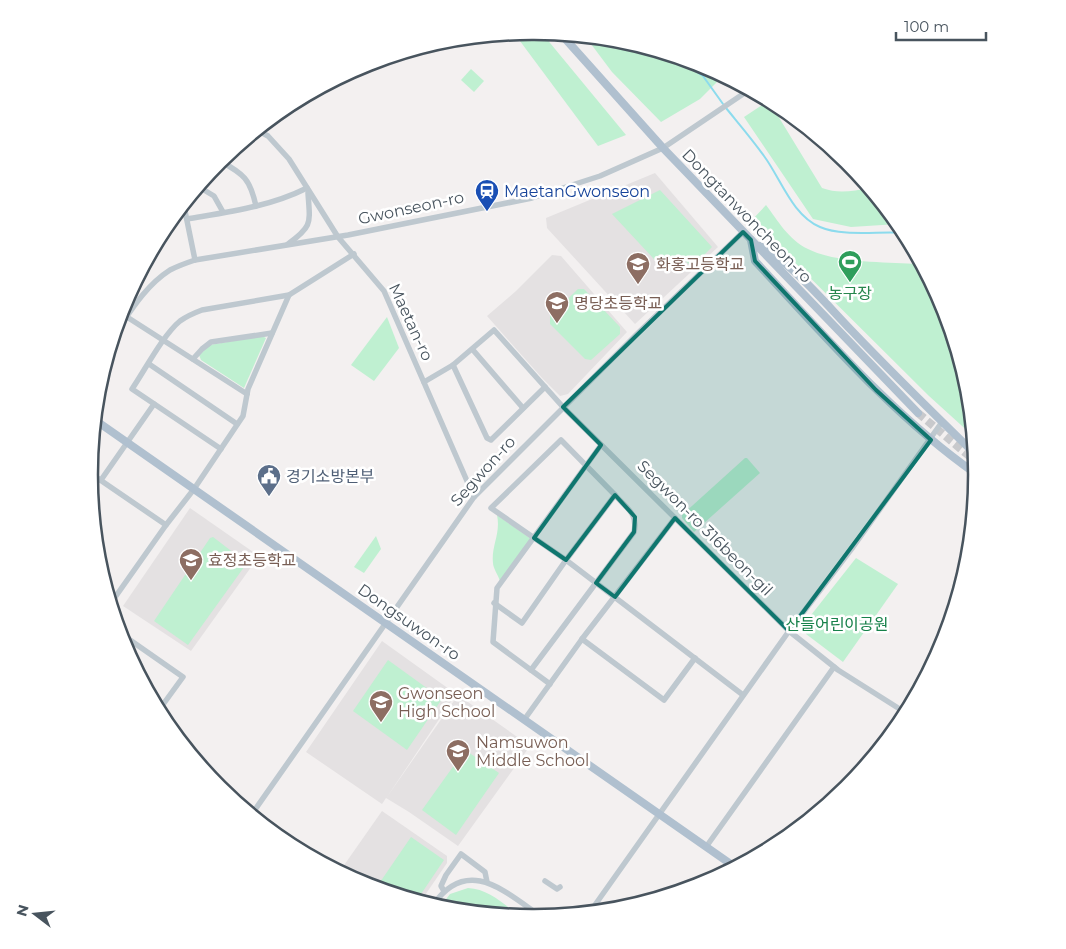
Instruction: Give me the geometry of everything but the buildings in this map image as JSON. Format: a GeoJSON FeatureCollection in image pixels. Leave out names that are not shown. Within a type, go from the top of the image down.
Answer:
{"type":"FeatureCollection","features":[{"type":"Feature","properties":{"kind":"main road","name":"Dongtanwoncheon-ro"},"geometry":{"type":"LineString","coordinates":[[567,42],[663,148],[918,413]]}},
{"type":"Feature","properties":{"kind":"main road"},"geometry":{"type":"LineString","coordinates":[[751,240],[776,255],[805,282],[967,446]]}},
{"type":"Feature","properties":{"kind":"main road"},"geometry":{"type":"LineString","coordinates":[[751,240],[755,261],[876,390],[931,440],[968,468]]}},
{"type":"Feature","properties":{"kind":"main road","name":"Dongsuwon-ro"},"geometry":{"type":"LineString","coordinates":[[101,424],[728,862]]}},
{"type":"Feature","properties":{"kind":"street","name":"Gwonseon-ro"},"geometry":{"type":"LineString","coordinates":[[131,311],[147,290],[162,276],[181,265],[195,260],[338,237],[547,194],[600,176],[663,148],[743,94]]}},
{"type":"Feature","properties":{"kind":"street","name":"Maetan-ro"},"geometry":{"type":"LineString","coordinates":[[264,134],[283,152],[338,237],[384,291],[474,497]]}},
{"type":"Feature","properties":{"kind":"street"},"geometry":{"type":"LineString","coordinates":[[227,166],[244,176],[252,190],[256,206]]}},
{"type":"Feature","properties":{"kind":"street"},"geometry":{"type":"LineString","coordinates":[[204,190],[214,196],[223,212]]}},
{"type":"Feature","properties":{"kind":"street"},"geometry":{"type":"LineString","coordinates":[[187,219],[256,206],[284,199],[308,190],[310,217],[308,227],[302,234],[286,245]]}},
{"type":"Feature","properties":{"kind":"street"},"geometry":{"type":"LineString","coordinates":[[185,214],[195,260]]}},
{"type":"Feature","properties":{"kind":"street","name":"Segwon-ro"},"geometry":{"type":"LineString","coordinates":[[256,809],[474,497],[563,407],[743,232]]}},
{"type":"Feature","properties":{"kind":"street"},"geometry":{"type":"LineString","coordinates":[[221,449],[132,389],[164,340],[179,322],[190,314],[202,310],[289,295],[354,254]]}},
{"type":"Feature","properties":{"kind":"street"},"geometry":{"type":"LineString","coordinates":[[116,596],[194,489],[243,416],[247,394],[289,295]]}},
{"type":"Feature","properties":{"kind":"street"},"geometry":{"type":"LineString","coordinates":[[129,317],[247,394]]}},
{"type":"Feature","properties":{"kind":"street","name":"Segwon-ro 316beon-gil"},"geometry":{"type":"LineString","coordinates":[[473,350],[494,330],[563,407],[789,631],[834,667],[899,708]]}},
{"type":"Feature","properties":{"kind":"street"},"geometry":{"type":"LineString","coordinates":[[193,360],[211,342],[272,333]]}},
{"type":"Feature","properties":{"kind":"street"},"geometry":{"type":"LineString","coordinates":[[424,382],[453,365],[473,350],[523,408]]}},
{"type":"Feature","properties":{"kind":"street"},"geometry":{"type":"LineString","coordinates":[[149,364],[237,424]]}},
{"type":"Feature","properties":{"kind":"street"},"geometry":{"type":"LineString","coordinates":[[453,365],[487,438],[491,440],[545,387]]}},
{"type":"Feature","properties":{"kind":"street"},"geometry":{"type":"LineString","coordinates":[[101,480],[154,404]]}},
{"type":"Feature","properties":{"kind":"street"},"geometry":{"type":"LineString","coordinates":[[595,904],[789,631],[853,547],[942,422]]}},
{"type":"Feature","properties":{"kind":"street"},"geometry":{"type":"LineString","coordinates":[[531,670],[596,583],[634,532],[636,522],[635,517],[561,440],[491,508],[566,560],[596,583],[614,597],[744,695]]}},
{"type":"Feature","properties":{"kind":"street"},"geometry":{"type":"LineString","coordinates":[[550,684],[493,642],[496,588],[601,444]]}},
{"type":"Feature","properties":{"kind":"street"},"geometry":{"type":"LineString","coordinates":[[98,478],[166,526]]}},
{"type":"Feature","properties":{"kind":"street"},"geometry":{"type":"LineString","coordinates":[[494,603],[522,623],[566,560],[615,496]]}},
{"type":"Feature","properties":{"kind":"street"},"geometry":{"type":"LineString","coordinates":[[524,720],[582,639],[675,518]]}},
{"type":"Feature","properties":{"kind":"street"},"geometry":{"type":"LineString","coordinates":[[582,639],[664,700],[695,658]]}},
{"type":"Feature","properties":{"kind":"street"},"geometry":{"type":"LineString","coordinates":[[132,642],[183,677],[164,703]]}},
{"type":"Feature","properties":{"kind":"street"},"geometry":{"type":"LineString","coordinates":[[706,847],[834,667]]}},
{"type":"Feature","properties":{"kind":"street"},"geometry":{"type":"LineString","coordinates":[[444,891],[441,886],[446,875],[461,854],[485,872],[487,882]]}},
{"type":"Feature","properties":{"kind":"street"},"geometry":{"type":"LineString","coordinates":[[438,898],[449,887],[465,881],[476,880],[487,882],[529,909]]}},
{"type":"Feature","properties":{"kind":"street"},"geometry":{"type":"LineString","coordinates":[[545,880],[557,889],[560,887]]}},
{"type":"Feature","properties":{"kind":"highlighted area"},"geometry":{"type":"Polygon","coordinates":[[[743,232],[751,240],[755,261],[876,390],[931,440],[789,631],[675,518],[615,597],[596,583],[634,532],[635,517],[615,495],[566,560],[534,538],[601,445],[563,407],[743,232]]]}},
{"type":"Feature","properties":{"kind":"shaded area","name":"화홍고등학교"},"geometry":{"type":"Polygon","coordinates":[[[655,173],[718,247],[635,324],[547,228],[546,218],[655,173]]]}},
{"type":"Feature","properties":{"kind":"shaded area","name":"명당초등학교"},"geometry":{"type":"Polygon","coordinates":[[[552,255],[561,256],[627,332],[568,394],[560,396],[487,316],[516,291],[552,255]]]}},
{"type":"Feature","properties":{"kind":"shaded area","name":"효정초등학교"},"geometry":{"type":"Polygon","coordinates":[[[190,508],[259,556],[191,651],[123,606],[190,508]]]}},
{"type":"Feature","properties":{"kind":"shaded area"},"geometry":{"type":"Polygon","coordinates":[[[382,641],[456,694],[387,797],[458,695],[530,746],[458,846],[386,798],[382,804],[306,752],[382,641]]]}},
{"type":"Feature","properties":{"kind":"shaded area"},"geometry":{"type":"Polygon","coordinates":[[[382,811],[447,856],[447,863],[425,895],[393,886],[344,865],[382,811]]]}},
{"type":"Feature","properties":{"kind":"green space"},"geometry":{"type":"Polygon","coordinates":[[[520,40],[548,41],[626,135],[598,146],[520,40]]]}},
{"type":"Feature","properties":{"kind":"green space"},"geometry":{"type":"Polygon","coordinates":[[[591,44],[618,48],[673,63],[717,82],[700,99],[661,122],[612,72],[591,44]]]}},
{"type":"Feature","properties":{"kind":"green space"},"geometry":{"type":"Polygon","coordinates":[[[471,69],[484,81],[474,92],[461,80],[471,69]]]}},
{"type":"Feature","properties":{"kind":"green space"},"geometry":{"type":"Polygon","coordinates":[[[762,105],[778,116],[822,188],[840,191],[861,189],[888,225],[851,227],[813,219],[744,117],[762,105]]]}},
{"type":"Feature","properties":{"kind":"green space"},"geometry":{"type":"Polygon","coordinates":[[[660,190],[712,247],[692,267],[682,258],[666,272],[612,214],[660,190]]]}},
{"type":"Feature","properties":{"kind":"green space"},"geometry":{"type":"Polygon","coordinates":[[[766,205],[784,230],[795,241],[819,254],[862,261],[913,264],[934,308],[953,362],[965,429],[929,396],[752,220],[766,205]]]}},
{"type":"Feature","properties":{"kind":"green space"},"geometry":{"type":"Polygon","coordinates":[[[578,289],[584,289],[620,327],[620,334],[591,360],[585,359],[550,324],[550,316],[578,289]]]}},
{"type":"Feature","properties":{"kind":"green space"},"geometry":{"type":"Polygon","coordinates":[[[387,317],[399,348],[374,381],[351,365],[387,317]]]}},
{"type":"Feature","properties":{"kind":"green space"},"geometry":{"type":"Polygon","coordinates":[[[262,336],[266,338],[244,388],[201,360],[199,355],[210,345],[262,336]]]}},
{"type":"Feature","properties":{"kind":"green space"},"geometry":{"type":"Polygon","coordinates":[[[745,458],[760,473],[694,532],[682,518],[682,515],[745,458]]]}},
{"type":"Feature","properties":{"kind":"green space"},"geometry":{"type":"Polygon","coordinates":[[[497,515],[531,539],[500,581],[493,563],[493,551],[498,528],[497,515]]]}},
{"type":"Feature","properties":{"kind":"green space"},"geometry":{"type":"Polygon","coordinates":[[[376,536],[381,549],[364,573],[354,567],[376,536]]]}},
{"type":"Feature","properties":{"kind":"green space"},"geometry":{"type":"Polygon","coordinates":[[[213,537],[247,563],[188,645],[154,621],[210,538],[213,537]]]}},
{"type":"Feature","properties":{"kind":"green space","name":"산들어린이공원"},"geometry":{"type":"Polygon","coordinates":[[[856,558],[898,584],[843,662],[806,634],[804,624],[856,558]]]}},
{"type":"Feature","properties":{"kind":"green space"},"geometry":{"type":"Polygon","coordinates":[[[388,660],[442,699],[407,750],[353,711],[388,660]]]}},
{"type":"Feature","properties":{"kind":"green space"},"geometry":{"type":"Polygon","coordinates":[[[465,750],[499,773],[456,835],[422,810],[465,750]]]}},
{"type":"Feature","properties":{"kind":"green space"},"geometry":{"type":"Polygon","coordinates":[[[411,837],[444,860],[421,894],[381,881],[411,837]]]}},
{"type":"Feature","properties":{"kind":"green space"},"geometry":{"type":"Polygon","coordinates":[[[468,888],[476,889],[490,894],[510,908],[445,900],[450,894],[468,888]]]}},
{"type":"Feature","properties":{"kind":"waterway"},"geometry":{"type":"LineString","coordinates":[[698,72],[703,76],[723,104]]}},
{"type":"Feature","properties":{"kind":"waterway"},"geometry":{"type":"LineString","coordinates":[[726,108],[764,156],[794,205],[810,221],[820,227],[839,232],[894,233]]}},
{"type":"Feature","properties":{"kind":"tunnel"},"geometry":{"type":"LineString","coordinates":[[918,413],[967,455]]}},
{"type":"Feature","properties":{"kind":"place","name":"MaetanGwonseon"},"geometry":{"type":"Point","coordinates":[487,212]}},
{"type":"Feature","properties":{"kind":"place","name":"농구장"},"geometry":{"type":"Point","coordinates":[850,283]}},
{"type":"Feature","properties":{"kind":"place","name":"화홍고등학교"},"geometry":{"type":"Point","coordinates":[638,285]}},
{"type":"Feature","properties":{"kind":"place","name":"명당초등학교"},"geometry":{"type":"Point","coordinates":[557,324]}},
{"type":"Feature","properties":{"kind":"place","name":"경기소방본부"},"geometry":{"type":"Point","coordinates":[269,497]}},
{"type":"Feature","properties":{"kind":"place","name":"효정초등학교"},"geometry":{"type":"Point","coordinates":[191,581]}},
{"type":"Feature","properties":{"kind":"place","name":"Gwonseon High School"},"geometry":{"type":"Point","coordinates":[381,723]}},
{"type":"Feature","properties":{"kind":"place","name":"Namsuwon Middle School"},"geometry":{"type":"Point","coordinates":[458,772]}}]}
